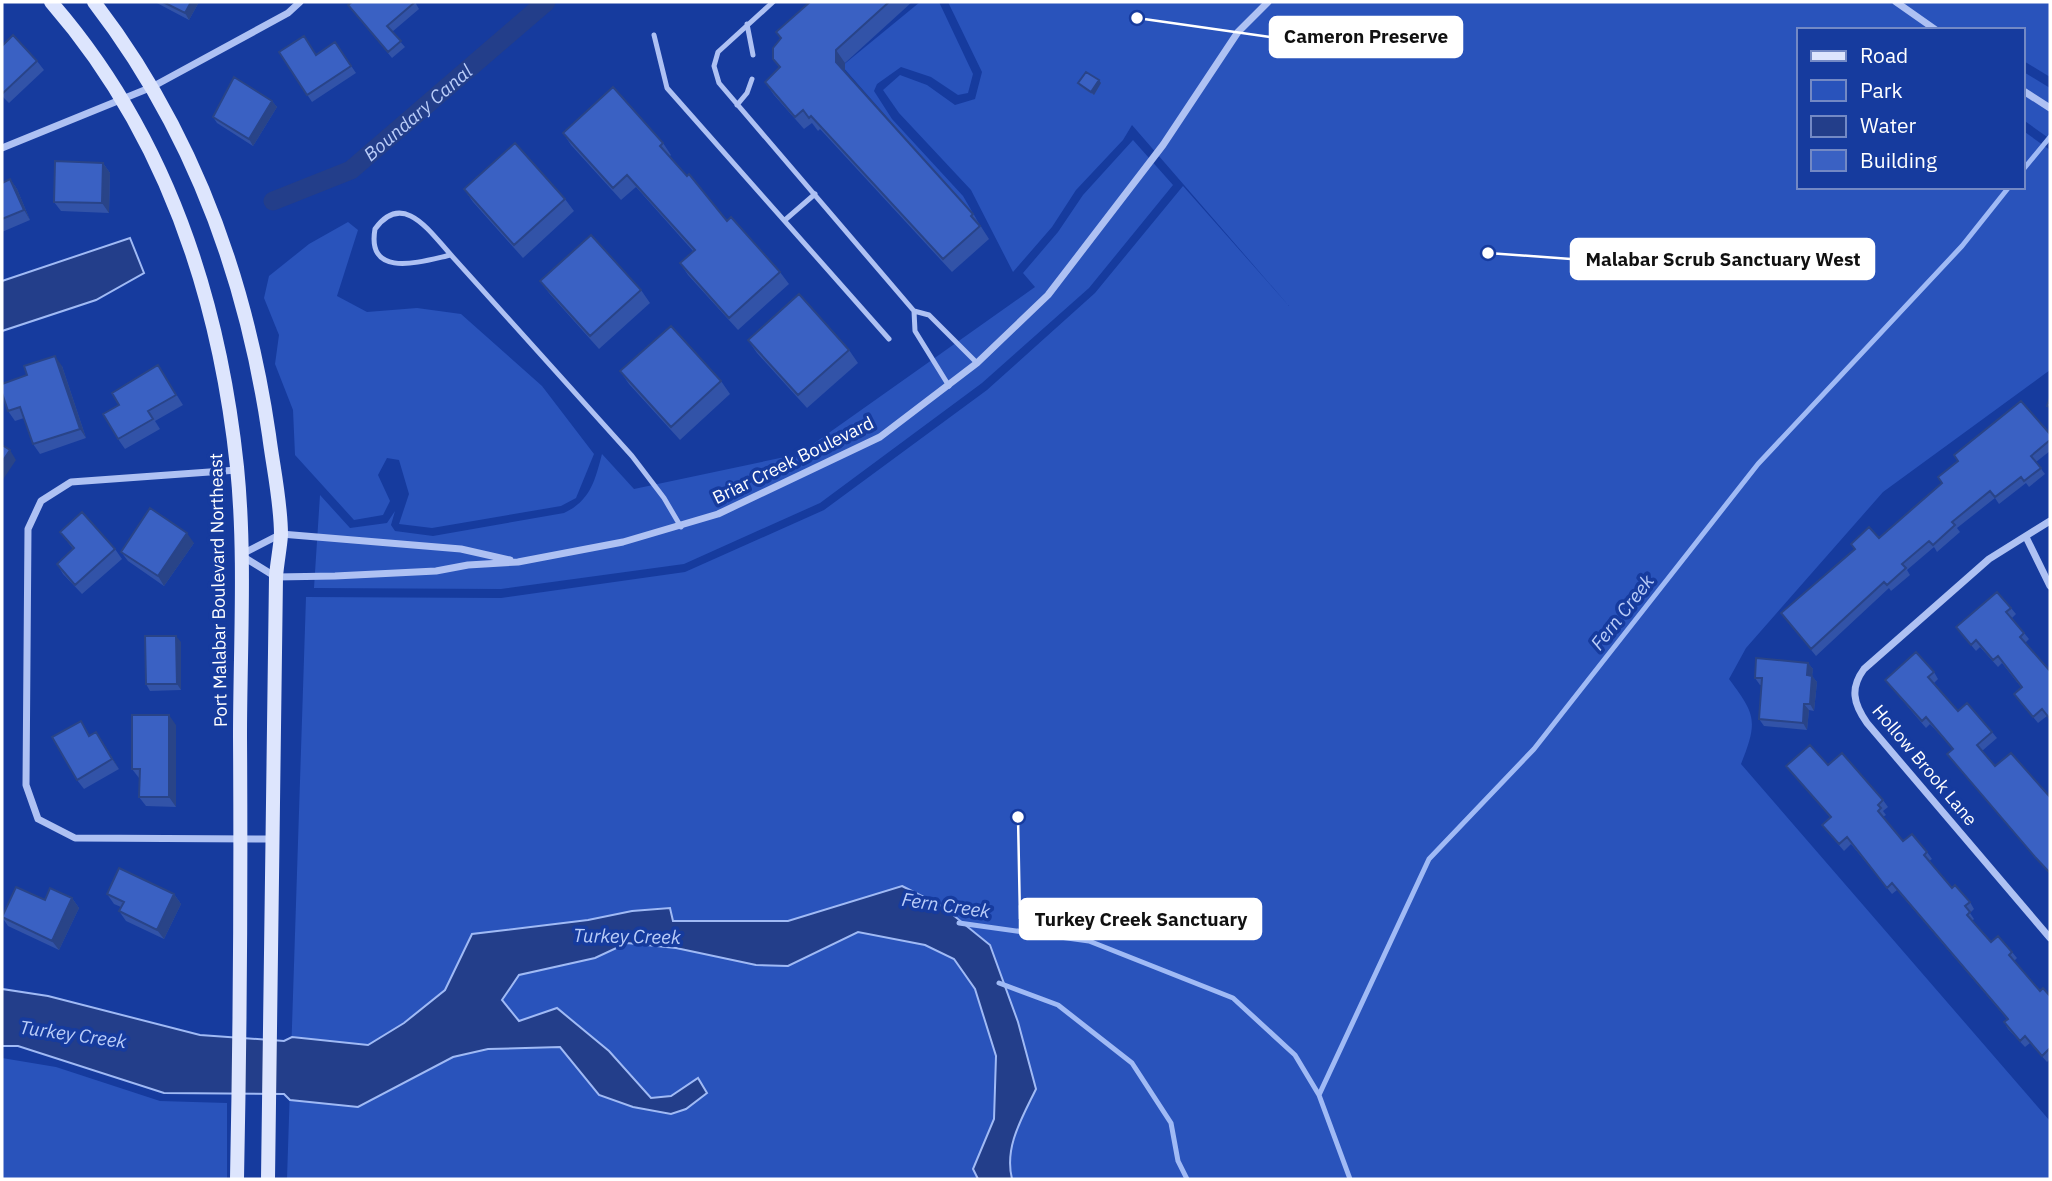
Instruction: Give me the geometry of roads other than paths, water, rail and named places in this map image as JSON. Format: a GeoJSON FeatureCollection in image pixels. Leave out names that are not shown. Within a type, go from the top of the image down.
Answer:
{"type":"FeatureCollection","features":[{"type":"Feature","properties":{"kind":"street","name":"Port Malabar Boulevard Northeast"},"geometry":{"type":"LineString","coordinates":[[51,2],[69,23],[122,100],[166,184],[196,256],[224,366],[237,470],[240,555],[241,839],[237,992],[237,1175]]}},
{"type":"Feature","properties":{"kind":"street"},"geometry":{"type":"LineString","coordinates":[[94,2],[152,87],[198,176],[228,255],[258,362],[281,534],[276,577],[268,1179]]}},
{"type":"Feature","properties":{"kind":"street"},"geometry":{"type":"LineString","coordinates":[[2,148],[152,87],[288,13],[300,2]]}},
{"type":"Feature","properties":{"kind":"street","name":"Briar Creek Boulevard"},"geometry":{"type":"LineString","coordinates":[[276,577],[436,571],[517,562],[623,542],[718,514],[880,437],[977,363],[1048,295],[1163,145],[1238,32],[1268,2]]}},
{"type":"Feature","properties":{"kind":"street"},"geometry":{"type":"LineString","coordinates":[[1896,2],[1933,28]]}},
{"type":"Feature","properties":{"kind":"street"},"geometry":{"type":"LineString","coordinates":[[2024,91],[2050,108]]}},
{"type":"Feature","properties":{"kind":"street"},"geometry":{"type":"LineString","coordinates":[[237,470],[71,482],[41,501],[28,529],[26,785],[38,819],[75,838],[271,839]]}},
{"type":"Feature","properties":{"kind":"street","name":"Hollow Brook Lane"},"geometry":{"type":"LineString","coordinates":[[2050,521],[1989,559],[1874,659],[1857,679],[1854,693],[1857,708],[1867,723],[2050,938]]}},
{"type":"Feature","properties":{"kind":"street"},"geometry":{"type":"LineString","coordinates":[[240,555],[281,534]]}},
{"type":"Feature","properties":{"kind":"street","name":"Briar Creek Boulevard"},"geometry":{"type":"LineString","coordinates":[[281,534],[461,549],[517,562]]}},
{"type":"Feature","properties":{"kind":"street"},"geometry":{"type":"LineString","coordinates":[[2026,537],[2050,586]]}},
{"type":"Feature","properties":{"kind":"street"},"geometry":{"type":"LineString","coordinates":[[240,555],[276,577]]}},
{"type":"Feature","properties":{"kind":"lane"},"geometry":{"type":"LineString","coordinates":[[773,2],[718,52],[714,66],[719,83],[914,311],[929,315],[977,363]]}},
{"type":"Feature","properties":{"kind":"lane"},"geometry":{"type":"LineString","coordinates":[[747,24],[753,55]]}},
{"type":"Feature","properties":{"kind":"lane"},"geometry":{"type":"LineString","coordinates":[[654,35],[667,89],[889,340]]}},
{"type":"Feature","properties":{"kind":"lane"},"geometry":{"type":"LineString","coordinates":[[737,105],[747,93],[752,79]]}},
{"type":"Feature","properties":{"kind":"lane"},"geometry":{"type":"LineString","coordinates":[[785,220],[815,194]]}},
{"type":"Feature","properties":{"kind":"lane"},"geometry":{"type":"LineString","coordinates":[[451,255],[415,263],[391,263],[379,254],[375,247],[375,229],[390,215],[400,212],[411,215],[451,255],[632,456],[664,498],[681,527]]}},
{"type":"Feature","properties":{"kind":"lane"},"geometry":{"type":"LineString","coordinates":[[914,311],[915,331],[948,386]]}},
{"type":"Feature","properties":{"kind":"water"},"geometry":{"type":"Polygon","coordinates":[[[130,238],[144,273],[96,300],[2,331],[2,281],[130,238]]]}},
{"type":"Feature","properties":{"kind":"water","name":"Turkey Creek"},"geometry":{"type":"Polygon","coordinates":[[[902,886],[942,906],[990,945],[1018,1022],[1036,1089],[1012,1144],[1012,1179],[978,1179],[973,1169],[994,1119],[996,1056],[975,989],[954,959],[925,945],[858,932],[788,966],[756,965],[676,948],[627,943],[595,958],[519,975],[502,1000],[519,1021],[557,1008],[609,1051],[651,1098],[671,1096],[698,1078],[707,1093],[686,1109],[671,1114],[633,1107],[599,1095],[560,1047],[488,1049],[453,1057],[358,1107],[290,1100],[284,1094],[164,1093],[18,1046],[2,1046],[2,989],[48,996],[200,1035],[284,1041],[292,1037],[368,1045],[404,1023],[445,990],[472,934],[670,908],[673,921],[788,921],[902,886]]]}},
{"type":"Feature","properties":{"kind":"waterway","name":"Boundary Canal"},"geometry":{"type":"LineString","coordinates":[[273,201],[351,170],[546,2]]}},
{"type":"Feature","properties":{"kind":"waterway","name":"Fern Creek"},"geometry":{"type":"LineString","coordinates":[[2024,169],[2050,137]]}},
{"type":"Feature","properties":{"kind":"waterway","name":"Fern Creek"},"geometry":{"type":"LineString","coordinates":[[1350,1179],[1319,1095],[1429,859],[1534,749],[1758,464],[1962,246],[2007,189]]}},
{"type":"Feature","properties":{"kind":"waterway","name":"Fern Creek"},"geometry":{"type":"LineString","coordinates":[[959,923],[1089,941],[1233,998],[1295,1055],[1319,1095]]}},
{"type":"Feature","properties":{"kind":"waterway"},"geometry":{"type":"LineString","coordinates":[[999,983],[1058,1005],[1132,1063],[1171,1123],[1178,1161],[1187,1179]]}},
{"type":"Feature","properties":{"kind":"place","name":"Cameron Preserve"},"geometry":{"type":"Point","coordinates":[1137,18]}},
{"type":"Feature","properties":{"kind":"place","name":"Malabar Scrub Sanctuary West"},"geometry":{"type":"Point","coordinates":[1488,253]}},
{"type":"Feature","properties":{"kind":"place","name":"Turkey Creek Sanctuary"},"geometry":{"type":"Point","coordinates":[1018,817]}}]}
